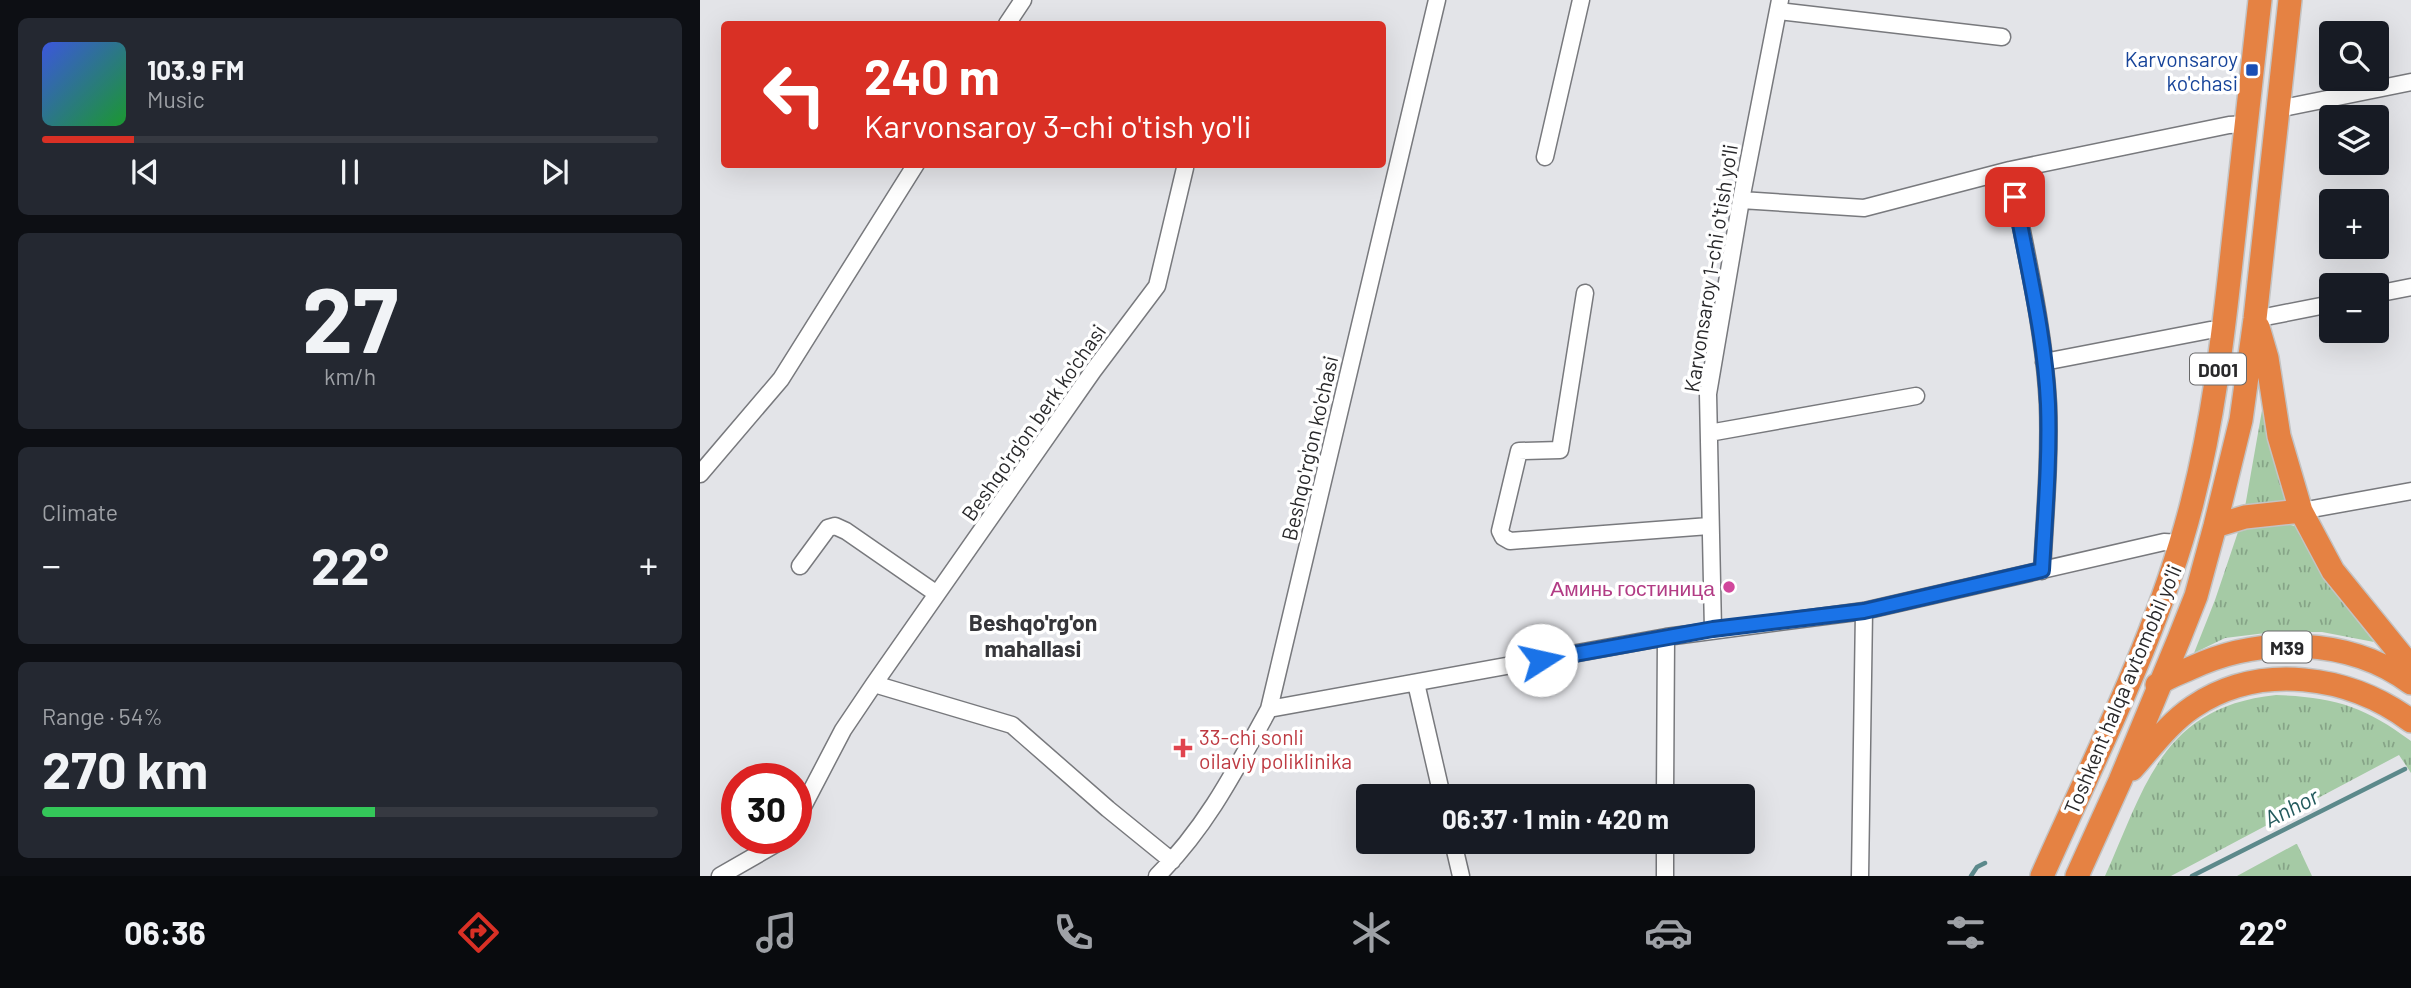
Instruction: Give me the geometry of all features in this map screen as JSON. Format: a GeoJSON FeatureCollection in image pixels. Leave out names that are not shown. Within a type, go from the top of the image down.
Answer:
{"type":"FeatureCollection","features":[{"type":"Feature","properties":{"kind":"highway","name":"Toshkent halqa avtomobil yo'li"},"geometry":{"type":"LineString","coordinates":[[2042,876],[2111,722],[2166,590],[2182,542],[2211,417],[2224,330],[2260,0]]}},
{"type":"Feature","properties":{"kind":"highway","name":"Toshkent halqa avtomobil yo'li"},"geometry":{"type":"LineString","coordinates":[[2077,876],[2120,781],[2196,596],[2241,420],[2255,319],[2290,0]]}},
{"type":"Feature","properties":{"kind":"highway"},"geometry":{"type":"LineString","coordinates":[[2255,319],[2267,358],[2278,436],[2301,511],[2333,571],[2411,667]]}},
{"type":"Feature","properties":{"kind":"highway"},"geometry":{"type":"LineString","coordinates":[[2215,526],[2245,517],[2301,511]]}},
{"type":"Feature","properties":{"kind":"highway","name":"M39"},"geometry":{"type":"LineString","coordinates":[[2111,722],[2161,682],[2228,653],[2249,649],[2320,648],[2375,663],[2411,683]]}},
{"type":"Feature","properties":{"kind":"highway"},"geometry":{"type":"LineString","coordinates":[[2120,781],[2177,719],[2193,707],[2213,696],[2273,679],[2323,681],[2343,687],[2384,704],[2411,721]]}},
{"type":"Feature","properties":{"kind":"highway"},"geometry":{"type":"LineString","coordinates":[[2089,769],[2097,761],[2108,759],[2120,770],[2120,781]]}},
{"type":"Feature","properties":{"kind":"highway"},"geometry":{"type":"LineString","coordinates":[[2033,876],[2064,827]]}},
{"type":"Feature","properties":{"kind":"street"},"geometry":{"type":"LineString","coordinates":[[1009,21],[1023,0]]}},
{"type":"Feature","properties":{"kind":"street","name":"Beshqo'rg'on ko'chasi"},"geometry":{"type":"LineString","coordinates":[[1157,876],[1203,823],[1224,792],[1269,709],[1437,0]]}},
{"type":"Feature","properties":{"kind":"street"},"geometry":{"type":"LineString","coordinates":[[1545,157],[1581,0]]}},
{"type":"Feature","properties":{"kind":"street"},"geometry":{"type":"LineString","coordinates":[[1779,5],[2001,37]]}},
{"type":"Feature","properties":{"kind":"street","name":"Karvonsaroy 1-chi o'tish yo'li"},"geometry":{"type":"LineString","coordinates":[[1713,629],[1708,394],[1741,200],[1779,5]]}},
{"type":"Feature","properties":{"kind":"street"},"geometry":{"type":"LineString","coordinates":[[2278,109],[2411,82]]}},
{"type":"Feature","properties":{"kind":"street"},"geometry":{"type":"LineString","coordinates":[[1741,200],[1864,208],[2010,170],[2229,125],[2247,124]]}},
{"type":"Feature","properties":{"kind":"street"},"geometry":{"type":"LineString","coordinates":[[700,474],[781,379],[913,168]]}},
{"type":"Feature","properties":{"kind":"street","name":"Beshqo'rg'on berk ko'chasi"},"geometry":{"type":"LineString","coordinates":[[812,789],[843,730],[874,684],[1093,371],[1157,286],[1185,168]]}},
{"type":"Feature","properties":{"kind":"street"},"geometry":{"type":"LineString","coordinates":[[2010,170],[2044,362],[2048,450],[2042,570]]}},
{"type":"Feature","properties":{"kind":"street"},"geometry":{"type":"LineString","coordinates":[[2389,292],[2411,288]]}},
{"type":"Feature","properties":{"kind":"street"},"geometry":{"type":"LineString","coordinates":[[1585,293],[1560,450],[1519,451],[1500,531],[1503,537],[1510,541],[1709,526]]}},
{"type":"Feature","properties":{"kind":"street"},"geometry":{"type":"LineString","coordinates":[[2255,319],[2319,306]]}},
{"type":"Feature","properties":{"kind":"street"},"geometry":{"type":"LineString","coordinates":[[2044,362],[2200,331],[2224,330]]}},
{"type":"Feature","properties":{"kind":"street"},"geometry":{"type":"LineString","coordinates":[[1709,433],[1916,396]]}},
{"type":"Feature","properties":{"kind":"street"},"geometry":{"type":"LineString","coordinates":[[2301,511],[2411,491]]}},
{"type":"Feature","properties":{"kind":"street"},"geometry":{"type":"LineString","coordinates":[[800,566],[828,528],[835,526],[937,594]]}},
{"type":"Feature","properties":{"kind":"street"},"geometry":{"type":"LineString","coordinates":[[1269,709],[1713,629],[1864,611],[2164,542],[2182,542]]}},
{"type":"Feature","properties":{"kind":"street"},"geometry":{"type":"LineString","coordinates":[[1860,876],[1864,611]]}},
{"type":"Feature","properties":{"kind":"street"},"geometry":{"type":"LineString","coordinates":[[1665,784],[1666,637]]}},
{"type":"Feature","properties":{"kind":"street"},"geometry":{"type":"LineString","coordinates":[[1416,683],[1439,784]]}},
{"type":"Feature","properties":{"kind":"street"},"geometry":{"type":"LineString","coordinates":[[874,684],[1012,725],[1172,861]]}},
{"type":"Feature","properties":{"kind":"street"},"geometry":{"type":"LineString","coordinates":[[720,876],[758,854]]}},
{"type":"Feature","properties":{"kind":"street"},"geometry":{"type":"LineString","coordinates":[[1456,854],[1461,876]]}},
{"type":"Feature","properties":{"kind":"street"},"geometry":{"type":"LineString","coordinates":[[1665,854],[1665,876]]}},
{"type":"Feature","properties":{"kind":"green space"},"geometry":{"type":"Polygon","coordinates":[[[2264,399],[2273,458],[2286,501],[2245,507],[2264,399]]]}},
{"type":"Feature","properties":{"kind":"green space"},"geometry":{"type":"Polygon","coordinates":[[[2276,522],[2295,526],[2330,586],[2374,642],[2322,632],[2274,632],[2225,638],[2194,653],[2239,529],[2276,522]]]}},
{"type":"Feature","properties":{"kind":"green space"},"geometry":{"type":"Polygon","coordinates":[[[2276,695],[2332,701],[2378,719],[2411,741],[2411,773],[2399,755],[2171,876],[2105,876],[2147,782],[2163,756],[2183,734],[2207,716],[2238,702],[2276,695]]]}},
{"type":"Feature","properties":{"kind":"green space"},"geometry":{"type":"Polygon","coordinates":[[[2296,844],[2312,876],[2237,876],[2296,844]]]}},
{"type":"Feature","properties":{"kind":"waterway","name":"Anhor"},"geometry":{"type":"LineString","coordinates":[[2192,876],[2405,769]]}},
{"type":"Feature","properties":{"kind":"waterway","name":"Anhor"},"geometry":{"type":"LineString","coordinates":[[1971,876],[1977,867],[1985,863]]}},
{"type":"Feature","properties":{"kind":"place","name":"Karvonsaroy ko'chasi"},"geometry":{"type":"Point","coordinates":[2252,70]}},
{"type":"Feature","properties":{"kind":"place","name":"Аминь гостиница"},"geometry":{"type":"Point","coordinates":[1729,587]}},
{"type":"Feature","properties":{"kind":"place","name":"33-chi sonli oilaviy poliklinika"},"geometry":{"type":"Point","coordinates":[1183,748]}},
{"type":"Feature","properties":{"kind":"district","name":"Beshqo'rg'on mahallasi"},"geometry":{"type":"Point","coordinates":[1033,635]}},
{"type":"Feature","properties":{"kind":"route"},"geometry":{"type":"LineString","coordinates":[[1541,660],[1713,629],[1864,611],[2042,570],[2048,404],[2044,362],[2015,197]]}}]}
